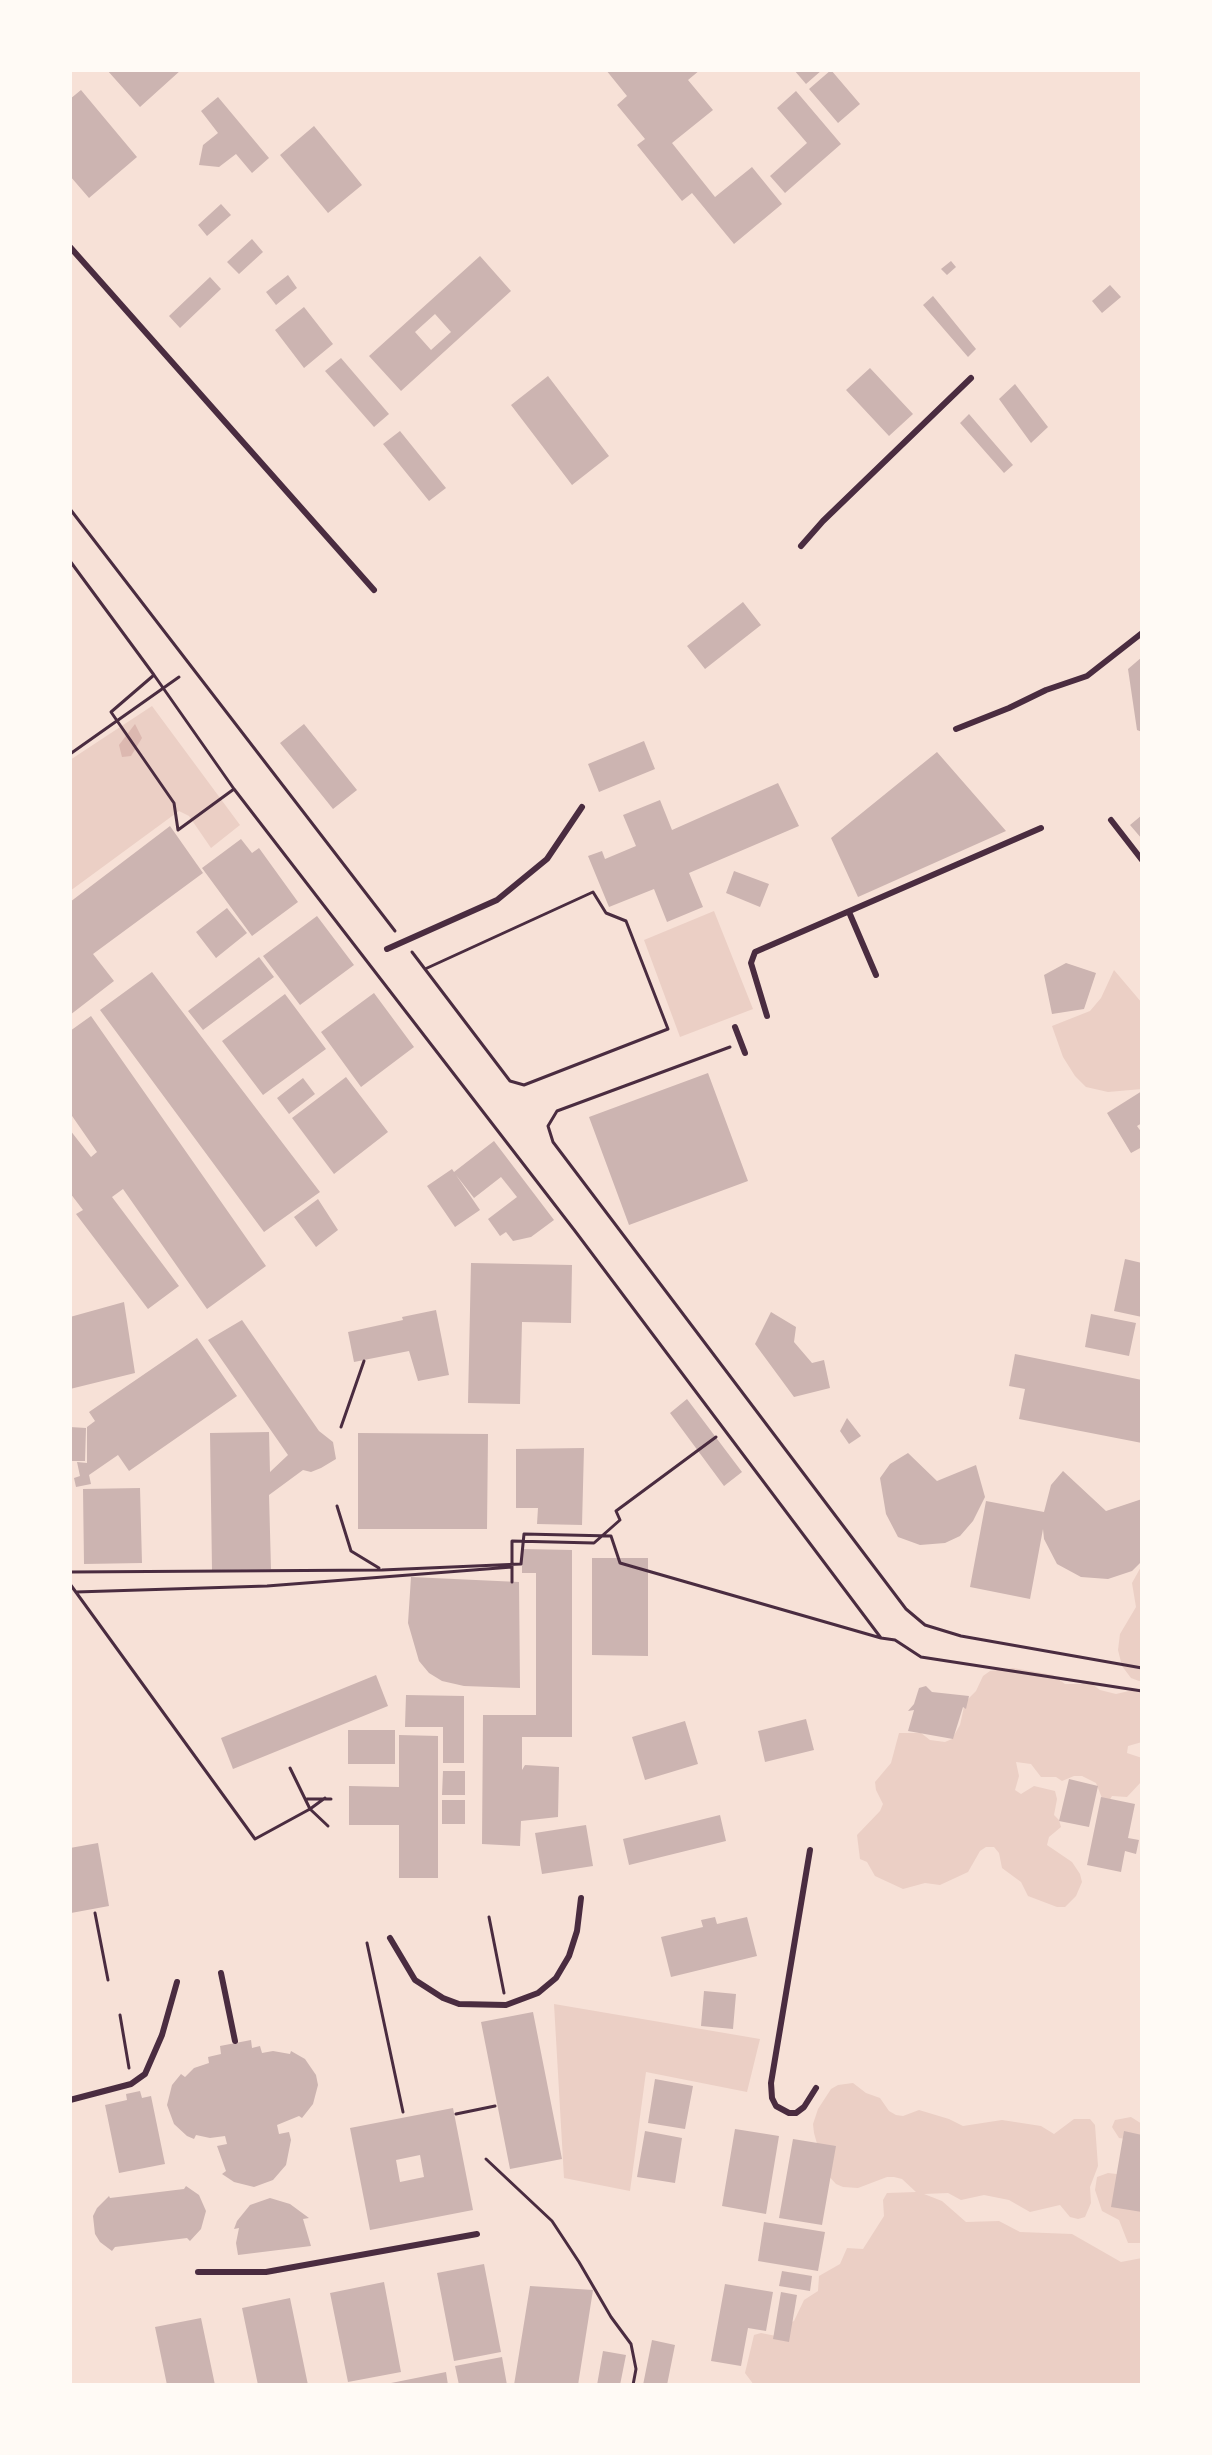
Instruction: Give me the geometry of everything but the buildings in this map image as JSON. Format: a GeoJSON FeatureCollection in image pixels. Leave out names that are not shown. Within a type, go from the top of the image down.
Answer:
{"type":"FeatureCollection","features":[{"type":"Feature","properties":{"kind":"lane"},"geometry":{"type":"LineString","coordinates":[[70,247],[374,590]]}},
{"type":"Feature","properties":{"kind":"lane"},"geometry":{"type":"LineString","coordinates":[[801,546],[971,378]]}},
{"type":"Feature","properties":{"kind":"lane"},"geometry":{"type":"LineString","coordinates":[[956,729],[1087,676],[1142,633]]}},
{"type":"Feature","properties":{"kind":"lane"},"geometry":{"type":"LineString","coordinates":[[387,949],[497,900],[547,859],[582,807]]}},
{"type":"Feature","properties":{"kind":"lane"},"geometry":{"type":"LineString","coordinates":[[1111,820],[1142,860]]}},
{"type":"Feature","properties":{"kind":"lane"},"geometry":{"type":"LineString","coordinates":[[767,1016],[751,963],[755,952],[1041,828]]}},
{"type":"Feature","properties":{"kind":"lane"},"geometry":{"type":"LineString","coordinates":[[849,912],[876,975]]}},
{"type":"Feature","properties":{"kind":"lane"},"geometry":{"type":"LineString","coordinates":[[735,1027],[745,1053]]}},
{"type":"Feature","properties":{"kind":"lane"},"geometry":{"type":"LineString","coordinates":[[810,1850],[771,2083],[772,2098],[776,2106],[796,2113],[804,2107],[816,2088]]}},
{"type":"Feature","properties":{"kind":"lane"},"geometry":{"type":"LineString","coordinates":[[390,1938],[415,1980],[443,1998],[459,2004],[506,2005],[538,1993],[556,1978],[569,1956],[577,1931],[581,1898]]}},
{"type":"Feature","properties":{"kind":"lane"},"geometry":{"type":"LineString","coordinates":[[221,1973],[235,2041]]}},
{"type":"Feature","properties":{"kind":"lane"},"geometry":{"type":"LineString","coordinates":[[70,2100],[131,2084],[145,2074],[155,2054],[177,1982]]}},
{"type":"Feature","properties":{"kind":"lane"},"geometry":{"type":"LineString","coordinates":[[198,2272],[266,2272],[477,2234]]}},
{"type":"Feature","properties":{"kind":"path"},"geometry":{"type":"LineString","coordinates":[[70,509],[510,1081],[524,1085],[668,1029],[626,921],[606,913],[593,892],[425,969]]}},
{"type":"Feature","properties":{"kind":"path"},"geometry":{"type":"LineString","coordinates":[[70,561],[234,789],[575,1231],[881,1638]]}},
{"type":"Feature","properties":{"kind":"path"},"geometry":{"type":"LineString","coordinates":[[154,675],[111,712],[174,803],[178,830],[234,789]]}},
{"type":"Feature","properties":{"kind":"path"},"geometry":{"type":"LineString","coordinates":[[70,754],[179,677]]}},
{"type":"Feature","properties":{"kind":"path"},"geometry":{"type":"LineString","coordinates":[[741,1043],[557,1111],[548,1126],[553,1142],[906,1609],[925,1625],[961,1636],[1142,1668]]}},
{"type":"Feature","properties":{"kind":"path"},"geometry":{"type":"LineString","coordinates":[[341,1427],[364,1361]]}},
{"type":"Feature","properties":{"kind":"path"},"geometry":{"type":"LineString","coordinates":[[602,1536],[620,1520],[616,1511],[716,1437]]}},
{"type":"Feature","properties":{"kind":"path"},"geometry":{"type":"LineString","coordinates":[[337,1506],[351,1551],[382,1570]]}},
{"type":"Feature","properties":{"kind":"path"},"geometry":{"type":"LineString","coordinates":[[76,1592],[267,1586],[512,1566],[521,1564],[524,1534],[611,1536],[620,1563],[895,1640],[921,1657],[1142,1691]]}},
{"type":"Feature","properties":{"kind":"path"},"geometry":{"type":"LineString","coordinates":[[512,1582],[512,1541],[523,1540]]}},
{"type":"Feature","properties":{"kind":"path"},"geometry":{"type":"LineString","coordinates":[[70,1572],[512,1566]]}},
{"type":"Feature","properties":{"kind":"path"},"geometry":{"type":"LineString","coordinates":[[70,1584],[255,1839],[325,1798]]}},
{"type":"Feature","properties":{"kind":"path"},"geometry":{"type":"LineString","coordinates":[[290,1768],[310,1809],[328,1826]]}},
{"type":"Feature","properties":{"kind":"path"},"geometry":{"type":"LineString","coordinates":[[305,1799],[331,1799]]}},
{"type":"Feature","properties":{"kind":"path"},"geometry":{"type":"LineString","coordinates":[[95,1913],[108,1980]]}},
{"type":"Feature","properties":{"kind":"path"},"geometry":{"type":"LineString","coordinates":[[489,1917],[506,2005]]}},
{"type":"Feature","properties":{"kind":"path"},"geometry":{"type":"LineString","coordinates":[[367,1943],[403,2112]]}},
{"type":"Feature","properties":{"kind":"path"},"geometry":{"type":"LineString","coordinates":[[120,2015],[131,2084]]}},
{"type":"Feature","properties":{"kind":"path"},"geometry":{"type":"LineString","coordinates":[[456,2114],[495,2106]]}},
{"type":"Feature","properties":{"kind":"path"},"geometry":{"type":"LineString","coordinates":[[486,2159],[552,2221],[579,2262],[611,2317],[631,2344],[636,2369],[633,2385]]}},
{"type":"Feature","properties":{"kind":"shaded area"},"geometry":{"type":"Polygon","coordinates":[[[152,706],[240,825],[211,848],[189,816],[179,811],[70,891],[70,760],[152,706]]]}},
{"type":"Feature","properties":{"kind":"shaded area"},"geometry":{"type":"Polygon","coordinates":[[[135,724],[142,738],[131,756],[122,757],[119,745],[135,724]]]}},
{"type":"Feature","properties":{"kind":"shaded area"},"geometry":{"type":"Polygon","coordinates":[[[714,911],[753,1009],[680,1037],[644,940],[714,911]]]}},
{"type":"Feature","properties":{"kind":"shaded area"},"geometry":{"type":"Polygon","coordinates":[[[1114,970],[1142,1003],[1142,1089],[1108,1092],[1086,1087],[1063,1057],[1052,1026],[1090,1011],[1101,998],[1114,970]]]}},
{"type":"Feature","properties":{"kind":"shaded area"},"geometry":{"type":"Polygon","coordinates":[[[1142,1565],[1142,1681],[1139,1681],[1131,1678],[1122,1666],[1118,1650],[1120,1634],[1136,1607],[1132,1583],[1142,1565]]]}},
{"type":"Feature","properties":{"kind":"shaded area"},"geometry":{"type":"Polygon","coordinates":[[[1013,1668],[1053,1675],[1065,1684],[1088,1681],[1100,1690],[1116,1694],[1142,1688],[1142,1742],[1128,1746],[1127,1753],[1142,1758],[1142,1781],[1127,1797],[1112,1796],[1108,1803],[1102,1798],[1096,1783],[1082,1776],[1062,1781],[1056,1777],[1041,1777],[1031,1764],[1016,1762],[1019,1776],[1015,1790],[1021,1794],[1034,1786],[1055,1791],[1054,1815],[1061,1827],[1049,1837],[1047,1845],[1072,1862],[1080,1874],[1082,1882],[1076,1896],[1065,1907],[1057,1907],[1028,1896],[1021,1882],[1002,1868],[999,1853],[994,1847],[980,1851],[968,1872],[940,1885],[925,1883],[903,1889],[875,1876],[867,1862],[860,1859],[857,1835],[883,1804],[875,1782],[891,1763],[899,1733],[921,1733],[930,1740],[945,1742],[952,1739],[960,1725],[965,1702],[976,1691],[983,1676],[990,1671],[1013,1668]]]}},
{"type":"Feature","properties":{"kind":"shaded area"},"geometry":{"type":"Polygon","coordinates":[[[554,2004],[760,2039],[747,2092],[646,2072],[630,2191],[564,2178],[554,2004]]]}},
{"type":"Feature","properties":{"kind":"shaded area"},"geometry":{"type":"Polygon","coordinates":[[[853,2083],[866,2093],[880,2098],[896,2115],[903,2116],[919,2110],[963,2126],[1002,2120],[1041,2126],[1054,2134],[1074,2119],[1090,2119],[1095,2125],[1098,2166],[1090,2187],[1091,2203],[1085,2217],[1070,2217],[1060,2205],[1030,2212],[1009,2200],[984,2195],[961,2200],[948,2193],[924,2194],[942,2201],[966,2222],[999,2221],[1020,2232],[1072,2234],[1121,2262],[1142,2258],[1142,2385],[754,2385],[745,2373],[754,2335],[776,2336],[794,2321],[804,2300],[818,2291],[819,2276],[840,2264],[847,2248],[863,2249],[884,2216],[883,2200],[887,2193],[916,2192],[902,2179],[894,2177],[858,2188],[843,2187],[825,2172],[813,2124],[818,2109],[831,2089],[853,2083]]]}},
{"type":"Feature","properties":{"kind":"shaded area"},"geometry":{"type":"Polygon","coordinates":[[[1131,2117],[1142,2124],[1142,2141],[1119,2138],[1112,2127],[1115,2120],[1131,2117]]]}},
{"type":"Feature","properties":{"kind":"shaded area"},"geometry":{"type":"Polygon","coordinates":[[[1108,2173],[1125,2175],[1142,2189],[1142,2243],[1128,2243],[1119,2220],[1102,2211],[1095,2190],[1097,2177],[1108,2173]]]}}]}
